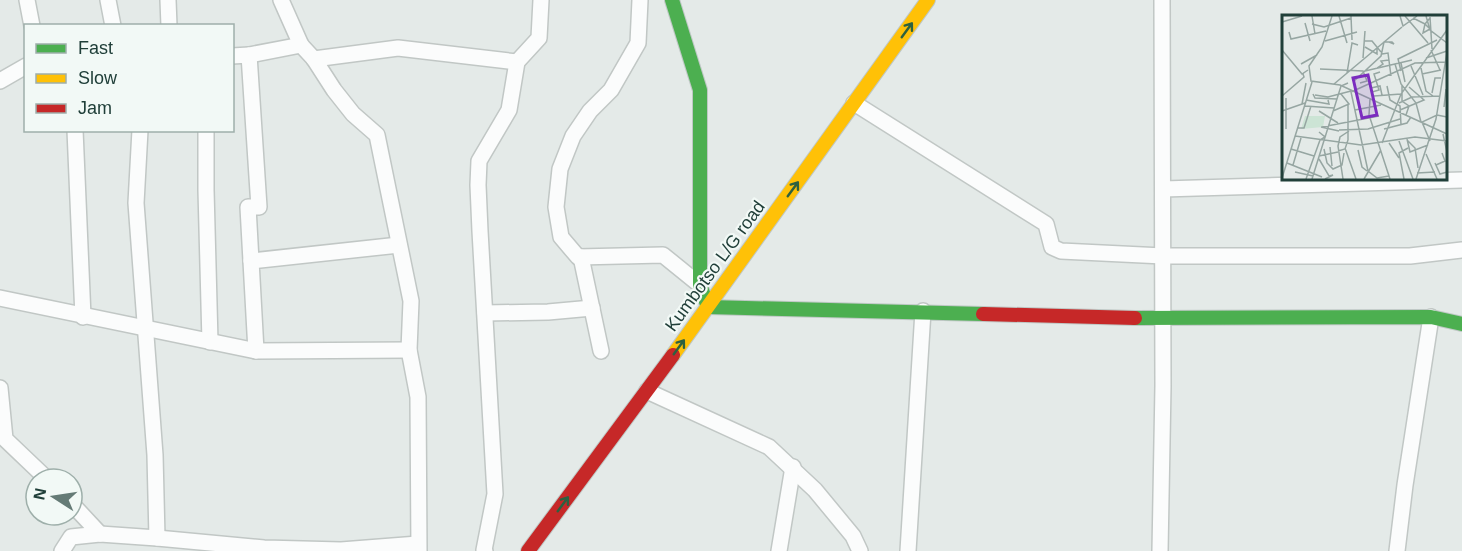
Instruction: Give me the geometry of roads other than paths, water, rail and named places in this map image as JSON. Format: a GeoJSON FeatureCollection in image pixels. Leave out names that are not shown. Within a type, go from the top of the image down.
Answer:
{"type":"FeatureCollection","features":[{"type":"Feature","properties":{"kind":"street"},"geometry":{"type":"LineString","coordinates":[[27,0],[32,24]]}},
{"type":"Feature","properties":{"kind":"street"},"geometry":{"type":"LineString","coordinates":[[108,0],[113,24]]}},
{"type":"Feature","properties":{"kind":"street"},"geometry":{"type":"LineString","coordinates":[[168,0],[169,24]]}},
{"type":"Feature","properties":{"kind":"street"},"geometry":{"type":"LineString","coordinates":[[62,551],[71,537],[99,534],[264,548],[418,547],[418,397],[409,350],[411,301],[377,135],[353,114],[314,59],[301,45],[281,0]]}},
{"type":"Feature","properties":{"kind":"street"},"geometry":{"type":"LineString","coordinates":[[485,551],[495,494],[478,185],[479,161],[508,110],[517,62],[539,38],[541,0]]}},
{"type":"Feature","properties":{"kind":"street"},"geometry":{"type":"LineString","coordinates":[[640,0],[638,43],[611,90],[590,111],[573,136],[560,169],[555,207],[561,237],[578,257],[663,255],[700,285]]}},
{"type":"Feature","properties":{"kind":"street"},"geometry":{"type":"LineString","coordinates":[[672,0],[700,90],[700,285],[708,307],[1163,319],[1431,317],[1462,324]]}},
{"type":"Feature","properties":{"kind":"street","name":"Kumbotso L/G road"},"geometry":{"type":"LineString","coordinates":[[528,551],[708,307],[928,0]]}},
{"type":"Feature","properties":{"kind":"street"},"geometry":{"type":"LineString","coordinates":[[1160,551],[1163,319],[1162,0]]}},
{"type":"Feature","properties":{"kind":"street"},"geometry":{"type":"LineString","coordinates":[[234,56],[301,45]]}},
{"type":"Feature","properties":{"kind":"street"},"geometry":{"type":"LineString","coordinates":[[314,59],[398,48],[517,62]]}},
{"type":"Feature","properties":{"kind":"street"},"geometry":{"type":"LineString","coordinates":[[249,55],[260,207],[248,207],[256,351]]}},
{"type":"Feature","properties":{"kind":"street"},"geometry":{"type":"LineString","coordinates":[[0,81],[24,67]]}},
{"type":"Feature","properties":{"kind":"street"},"geometry":{"type":"LineString","coordinates":[[854,103],[1046,224],[1052,247],[1061,251],[1163,255],[1410,256],[1462,250]]}},
{"type":"Feature","properties":{"kind":"street"},"geometry":{"type":"LineString","coordinates":[[75,132],[83,317]]}},
{"type":"Feature","properties":{"kind":"street"},"geometry":{"type":"LineString","coordinates":[[140,132],[136,203],[155,455],[157,538]]}},
{"type":"Feature","properties":{"kind":"street"},"geometry":{"type":"LineString","coordinates":[[206,132],[210,342]]}},
{"type":"Feature","properties":{"kind":"street"},"geometry":{"type":"LineString","coordinates":[[1163,189],[1462,180]]}},
{"type":"Feature","properties":{"kind":"street"},"geometry":{"type":"LineString","coordinates":[[251,261],[399,245]]}},
{"type":"Feature","properties":{"kind":"street"},"geometry":{"type":"LineString","coordinates":[[581,257],[601,351]]}},
{"type":"Feature","properties":{"kind":"street"},"geometry":{"type":"LineString","coordinates":[[0,298],[256,351],[409,350]]}},
{"type":"Feature","properties":{"kind":"street"},"geometry":{"type":"LineString","coordinates":[[485,313],[548,312],[592,308]]}},
{"type":"Feature","properties":{"kind":"street"},"geometry":{"type":"LineString","coordinates":[[908,551],[923,311]]}},
{"type":"Feature","properties":{"kind":"street"},"geometry":{"type":"LineString","coordinates":[[1397,551],[1431,317]]}},
{"type":"Feature","properties":{"kind":"street"},"geometry":{"type":"LineString","coordinates":[[0,388],[3,439],[34,467]]}},
{"type":"Feature","properties":{"kind":"street"},"geometry":{"type":"LineString","coordinates":[[647,391],[769,447],[815,490],[853,536],[860,551]]}},
{"type":"Feature","properties":{"kind":"street"},"geometry":{"type":"LineString","coordinates":[[779,551],[793,467]]}},
{"type":"Feature","properties":{"kind":"street"},"geometry":{"type":"LineString","coordinates":[[84,517],[99,534]]}}]}
